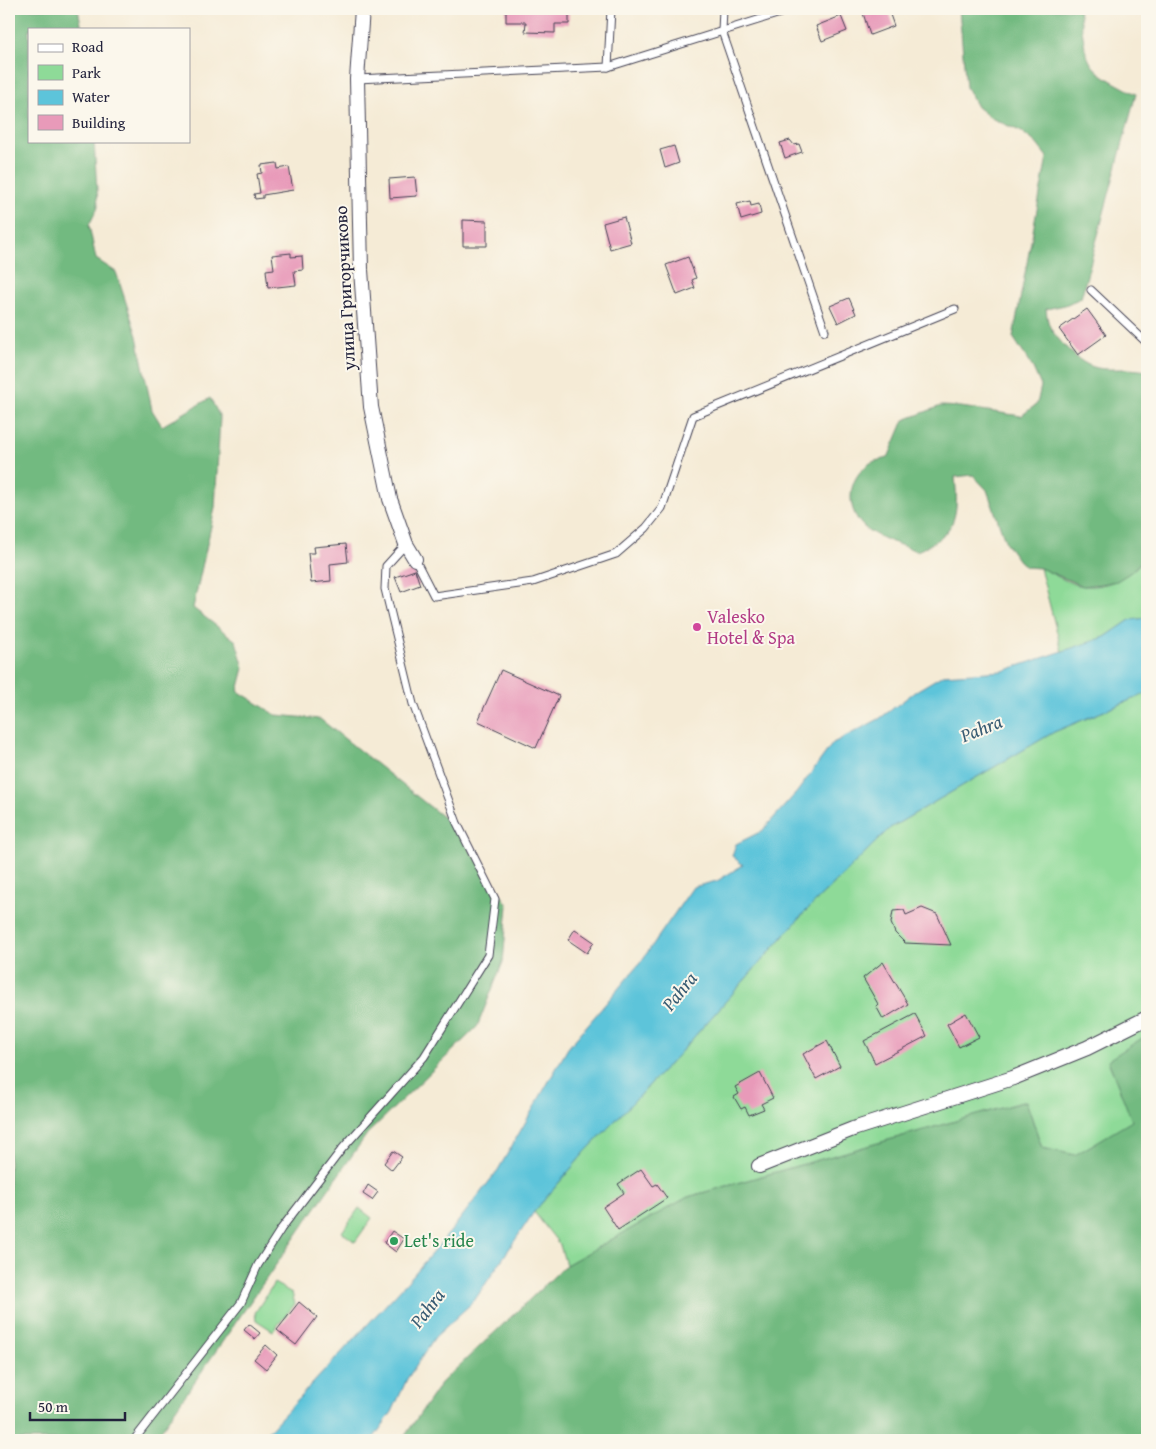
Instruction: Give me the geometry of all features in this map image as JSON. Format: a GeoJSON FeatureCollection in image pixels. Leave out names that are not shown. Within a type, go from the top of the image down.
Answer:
{"type":"FeatureCollection","features":[{"type":"Feature","properties":{"kind":"street","name":"улица Григорчиково"},"geometry":{"type":"LineString","coordinates":[[362,9],[357,79],[361,270],[371,407],[390,499],[406,544],[415,559]]}},
{"type":"Feature","properties":{"kind":"street"},"geometry":{"type":"LineString","coordinates":[[759,1166],[852,1129],[1013,1078],[1087,1048],[1147,1018]]}},
{"type":"Feature","properties":{"kind":"lane"},"geometry":{"type":"LineString","coordinates":[[608,67],[611,9]]}},
{"type":"Feature","properties":{"kind":"lane"},"geometry":{"type":"LineString","coordinates":[[723,9],[722,31],[825,332]]}},
{"type":"Feature","properties":{"kind":"lane"},"geometry":{"type":"LineString","coordinates":[[357,79],[608,67],[793,9]]}},
{"type":"Feature","properties":{"kind":"lane"},"geometry":{"type":"LineString","coordinates":[[1091,290],[1147,343]]}},
{"type":"Feature","properties":{"kind":"lane"},"geometry":{"type":"LineString","coordinates":[[415,559],[434,596],[533,582],[616,554],[646,528],[662,508],[693,416],[955,309]]}},
{"type":"Feature","properties":{"kind":"lane"},"geometry":{"type":"LineString","coordinates":[[134,1440],[241,1304],[258,1265],[281,1229],[342,1149],[424,1057],[488,955],[495,898],[457,823],[413,704],[385,589],[386,566],[406,544]]}},
{"type":"Feature","properties":{"kind":"green space"},"geometry":{"type":"Polygon","coordinates":[[[9,9],[78,9],[82,28],[28,28],[28,142],[94,142],[98,207],[89,225],[96,259],[116,272],[137,336],[152,410],[162,426],[210,398],[220,417],[215,508],[193,608],[236,641],[244,668],[238,691],[276,715],[320,719],[453,825],[508,905],[503,962],[477,1027],[367,1134],[154,1440],[9,1440],[9,9]]]}},
{"type":"Feature","properties":{"kind":"green space"},"geometry":{"type":"Polygon","coordinates":[[[959,9],[1079,9],[1084,43],[1091,63],[1106,77],[1136,94],[1081,298],[1065,305],[1046,309],[1052,331],[1074,355],[1084,362],[1102,369],[1147,371],[1147,555],[1131,572],[1117,581],[1083,586],[1040,568],[1026,567],[1019,561],[1006,543],[987,490],[973,475],[955,477],[956,503],[952,523],[940,538],[917,551],[889,541],[869,531],[858,519],[851,503],[851,494],[856,478],[871,463],[888,458],[904,420],[941,406],[1021,416],[1037,404],[1041,386],[1033,368],[1013,337],[1047,157],[1036,143],[1022,132],[991,118],[977,107],[966,87],[959,9]]]}},
{"type":"Feature","properties":{"kind":"green space"},"geometry":{"type":"Polygon","coordinates":[[[1147,555],[1147,618],[1130,620],[1105,637],[1062,652],[1040,568],[1079,585],[1102,585],[1128,574],[1147,555]]]}},
{"type":"Feature","properties":{"kind":"green space"},"geometry":{"type":"Polygon","coordinates":[[[1147,693],[1147,1035],[1108,1061],[1133,1121],[1075,1155],[1042,1148],[1026,1101],[688,1197],[566,1265],[560,1245],[534,1212],[585,1152],[678,1055],[804,913],[890,828],[1054,732],[1147,693]]]}},
{"type":"Feature","properties":{"kind":"green space"},"geometry":{"type":"Polygon","coordinates":[[[1147,1035],[1147,1440],[402,1440],[441,1383],[566,1265],[688,1197],[1026,1101],[1042,1148],[1075,1155],[1132,1121],[1108,1060],[1147,1035]]]}},
{"type":"Feature","properties":{"kind":"green space"},"geometry":{"type":"Polygon","coordinates":[[[359,1208],[372,1218],[355,1242],[342,1232],[359,1208]]]}},
{"type":"Feature","properties":{"kind":"green space"},"geometry":{"type":"Polygon","coordinates":[[[274,1283],[292,1293],[295,1304],[273,1331],[256,1320],[255,1313],[274,1283]]]}},
{"type":"Feature","properties":{"kind":"water","name":"Pahra"},"geometry":{"type":"Polygon","coordinates":[[[1147,618],[1147,693],[1054,732],[890,828],[804,913],[678,1055],[585,1152],[534,1212],[474,1301],[435,1337],[407,1379],[392,1412],[372,1440],[260,1440],[408,1281],[450,1232],[498,1170],[568,1048],[640,963],[693,887],[717,881],[743,865],[732,856],[736,844],[762,831],[797,792],[833,743],[879,719],[916,691],[943,675],[1003,671],[1105,637],[1130,620],[1147,618]]]}},
{"type":"Feature","properties":{"kind":"building"},"geometry":{"type":"Polygon","coordinates":[[[506,9],[569,9],[569,24],[555,24],[555,33],[525,32],[526,22],[506,22],[506,9]]]}},
{"type":"Feature","properties":{"kind":"building"},"geometry":{"type":"Polygon","coordinates":[[[888,9],[894,26],[870,35],[862,10],[888,9]]]}},
{"type":"Feature","properties":{"kind":"building"},"geometry":{"type":"Polygon","coordinates":[[[841,16],[847,31],[822,41],[816,26],[841,16]]]}},
{"type":"Feature","properties":{"kind":"building"},"geometry":{"type":"Polygon","coordinates":[[[790,140],[794,145],[799,144],[802,152],[785,158],[780,143],[790,140]]]}},
{"type":"Feature","properties":{"kind":"building"},"geometry":{"type":"Polygon","coordinates":[[[674,146],[679,163],[665,168],[660,150],[674,146]]]}},
{"type":"Feature","properties":{"kind":"building"},"geometry":{"type":"Polygon","coordinates":[[[277,163],[278,169],[289,167],[293,190],[263,195],[263,198],[255,199],[254,194],[260,193],[257,174],[262,173],[261,165],[277,163]]]}},
{"type":"Feature","properties":{"kind":"building"},"geometry":{"type":"Polygon","coordinates":[[[415,177],[417,196],[390,198],[389,179],[415,177]]]}},
{"type":"Feature","properties":{"kind":"building"},"geometry":{"type":"Polygon","coordinates":[[[750,201],[751,206],[759,204],[761,214],[741,220],[737,204],[750,201]]]}},
{"type":"Feature","properties":{"kind":"building"},"geometry":{"type":"Polygon","coordinates":[[[624,217],[631,243],[610,249],[603,223],[624,217]]]}},
{"type":"Feature","properties":{"kind":"building"},"geometry":{"type":"Polygon","coordinates":[[[463,220],[487,221],[487,246],[463,246],[463,220]]]}},
{"type":"Feature","properties":{"kind":"building"},"geometry":{"type":"Polygon","coordinates":[[[291,253],[291,257],[302,256],[303,270],[294,271],[296,285],[268,288],[266,270],[274,269],[272,255],[291,253]]]}},
{"type":"Feature","properties":{"kind":"building"},"geometry":{"type":"Polygon","coordinates":[[[688,257],[696,278],[692,280],[695,288],[677,295],[666,265],[688,257]]]}},
{"type":"Feature","properties":{"kind":"building"},"geometry":{"type":"Polygon","coordinates":[[[849,298],[856,314],[838,323],[830,306],[849,298]]]}},
{"type":"Feature","properties":{"kind":"building"},"geometry":{"type":"Polygon","coordinates":[[[1087,309],[1106,335],[1078,355],[1059,329],[1087,309]]]}},
{"type":"Feature","properties":{"kind":"building"},"geometry":{"type":"Polygon","coordinates":[[[346,544],[348,562],[330,564],[331,581],[311,583],[308,553],[315,553],[314,547],[346,544]]]}},
{"type":"Feature","properties":{"kind":"building"},"geometry":{"type":"Polygon","coordinates":[[[415,570],[420,585],[401,592],[395,577],[415,570]]]}},
{"type":"Feature","properties":{"kind":"building"},"geometry":{"type":"Polygon","coordinates":[[[501,670],[559,696],[536,748],[478,721],[501,670]]]}},
{"type":"Feature","properties":{"kind":"building"},"geometry":{"type":"Polygon","coordinates":[[[922,908],[937,914],[951,945],[905,943],[895,933],[891,923],[893,911],[904,910],[906,915],[922,908]]]}},
{"type":"Feature","properties":{"kind":"building"},"geometry":{"type":"Polygon","coordinates":[[[575,929],[594,942],[587,953],[568,940],[575,929]]]}},
{"type":"Feature","properties":{"kind":"building"},"geometry":{"type":"Polygon","coordinates":[[[883,962],[908,1004],[883,1019],[876,1006],[878,1004],[863,978],[883,962]]]}},
{"type":"Feature","properties":{"kind":"building"},"geometry":{"type":"Polygon","coordinates":[[[966,1013],[979,1037],[959,1047],[947,1024],[966,1013]]]}},
{"type":"Feature","properties":{"kind":"building"},"geometry":{"type":"Polygon","coordinates":[[[915,1014],[927,1036],[875,1063],[864,1041],[915,1014]]]}},
{"type":"Feature","properties":{"kind":"building"},"geometry":{"type":"Polygon","coordinates":[[[827,1041],[840,1066],[816,1079],[803,1054],[827,1041]]]}},
{"type":"Feature","properties":{"kind":"building"},"geometry":{"type":"Polygon","coordinates":[[[760,1073],[773,1098],[761,1104],[764,1109],[749,1115],[745,1107],[741,1109],[734,1097],[739,1094],[735,1087],[760,1073]]]}},
{"type":"Feature","properties":{"kind":"building"},"geometry":{"type":"Polygon","coordinates":[[[393,1151],[402,1157],[392,1170],[384,1163],[393,1151]]]}},
{"type":"Feature","properties":{"kind":"building"},"geometry":{"type":"Polygon","coordinates":[[[641,1169],[653,1186],[657,1184],[667,1198],[618,1230],[603,1207],[624,1193],[618,1184],[641,1169]]]}},
{"type":"Feature","properties":{"kind":"building"},"geometry":{"type":"Polygon","coordinates":[[[368,1185],[378,1192],[372,1200],[363,1194],[368,1185]]]}},
{"type":"Feature","properties":{"kind":"building","name":"Let's ride"},"geometry":{"type":"Polygon","coordinates":[[[392,1231],[404,1239],[396,1252],[384,1243],[392,1231]]]}},
{"type":"Feature","properties":{"kind":"building"},"geometry":{"type":"Polygon","coordinates":[[[299,1302],[317,1317],[296,1345],[277,1330],[299,1302]]]}},
{"type":"Feature","properties":{"kind":"building"},"geometry":{"type":"Polygon","coordinates":[[[249,1324],[260,1333],[255,1339],[244,1330],[249,1324]]]}},
{"type":"Feature","properties":{"kind":"building"},"geometry":{"type":"Polygon","coordinates":[[[266,1345],[277,1355],[266,1369],[254,1359],[266,1345]]]}},
{"type":"Feature","properties":{"kind":"place","name":"Valesko Hotel & Spa"},"geometry":{"type":"Point","coordinates":[697,627]}},
{"type":"Feature","properties":{"kind":"place","name":"Let's ride"},"geometry":{"type":"Point","coordinates":[394,1241]}}]}
